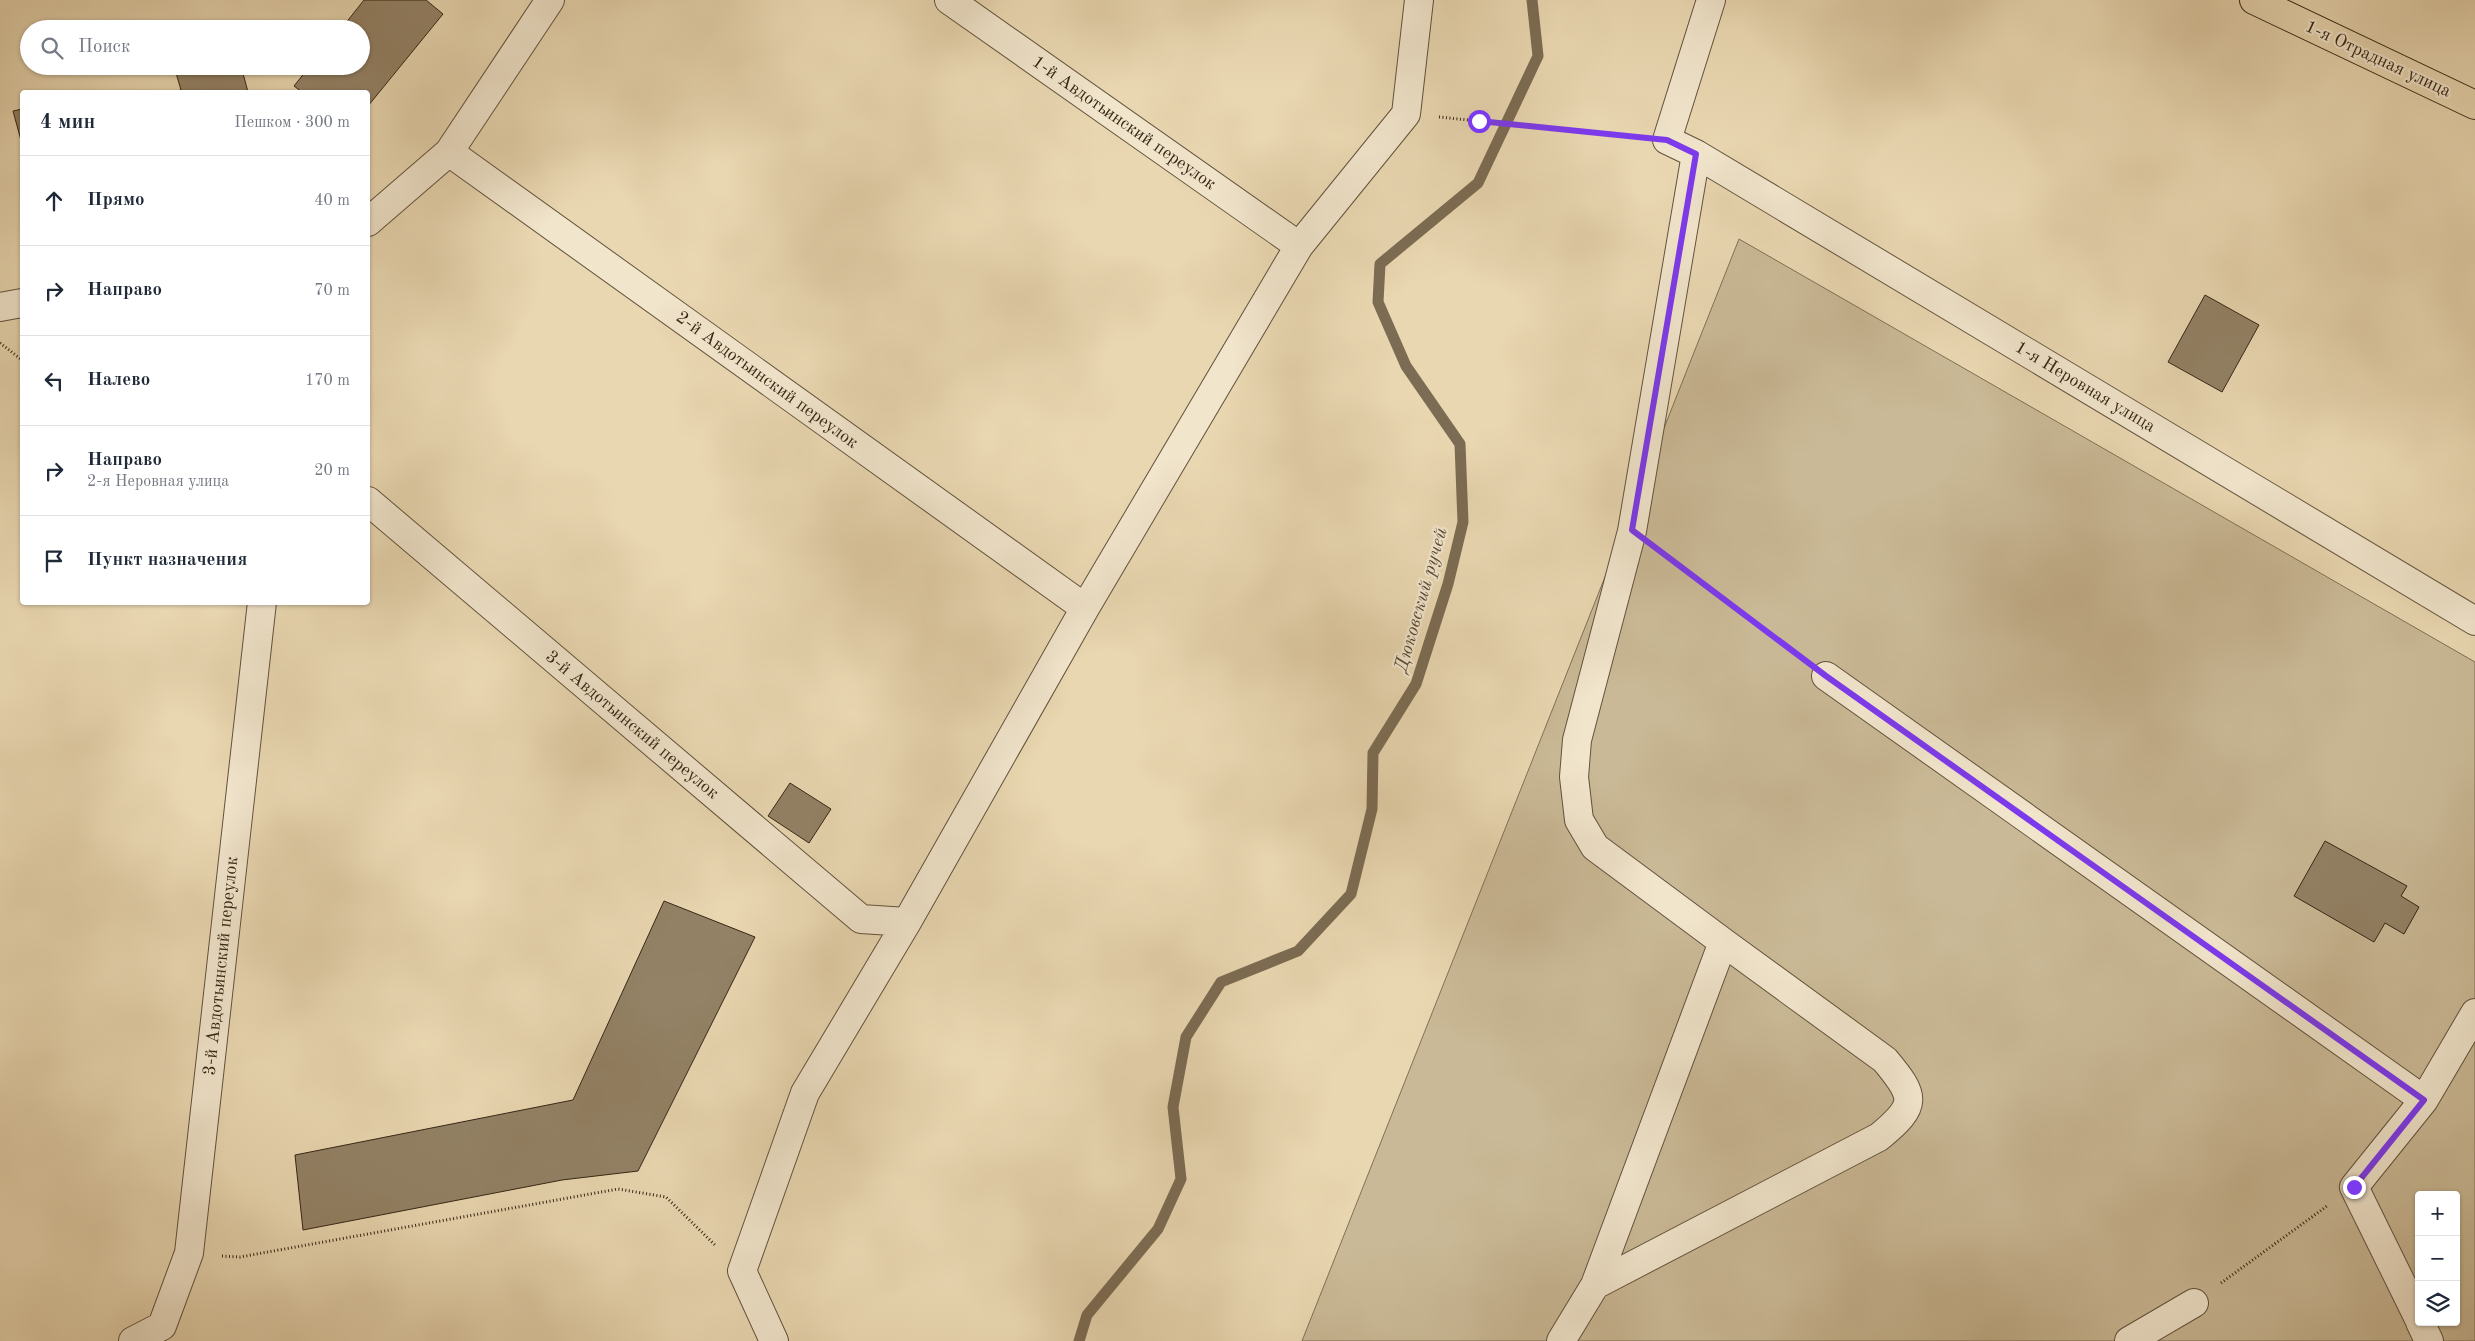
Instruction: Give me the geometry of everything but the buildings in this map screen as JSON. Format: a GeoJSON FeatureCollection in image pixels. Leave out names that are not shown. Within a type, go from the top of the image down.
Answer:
{"type":"FeatureCollection","features":[{"type":"Feature","properties":{"kind":"main road","name":"1-я Отрадная улица"},"geometry":{"type":"LineString","coordinates":[[2254,0],[2475,105]]}},
{"type":"Feature","properties":{"kind":"street"},"geometry":{"type":"LineString","coordinates":[[370,220],[449,152],[550,0]]}},
{"type":"Feature","properties":{"kind":"street","name":"1-й Авдотьинский переулок"},"geometry":{"type":"LineString","coordinates":[[949,0],[1298,246]]}},
{"type":"Feature","properties":{"kind":"street"},"geometry":{"type":"LineString","coordinates":[[774,1341],[742,1271],[804,1094],[907,922],[1085,608],[1298,246],[1406,114],[1419,0]]}},
{"type":"Feature","properties":{"kind":"street"},"geometry":{"type":"LineString","coordinates":[[1667,140],[1711,0]]}},
{"type":"Feature","properties":{"kind":"street","name":"1-я Неровная улица"},"geometry":{"type":"LineString","coordinates":[[1667,140],[1696,154],[2475,621]]}},
{"type":"Feature","properties":{"kind":"street","name":"2-й Авдотьинский переулок"},"geometry":{"type":"LineString","coordinates":[[449,152],[1085,608]]}},
{"type":"Feature","properties":{"kind":"street"},"geometry":{"type":"LineString","coordinates":[[1595,1285],[1879,1137],[1900,1119],[1909,1100],[1905,1084],[1885,1060],[1595,847],[1579,820],[1574,778],[1577,740],[1632,530],[1696,154]]}},
{"type":"Feature","properties":{"kind":"street"},"geometry":{"type":"LineString","coordinates":[[0,307],[20,303]]}},
{"type":"Feature","properties":{"kind":"street","name":"3-й Авдотьинский переулок"},"geometry":{"type":"LineString","coordinates":[[370,503],[861,919],[907,922]]}},
{"type":"Feature","properties":{"kind":"street","name":"3-й Авдотьинский переулок"},"geometry":{"type":"LineString","coordinates":[[132,1341],[162,1326],[189,1253],[262,605]]}},
{"type":"Feature","properties":{"kind":"street"},"geometry":{"type":"LineString","coordinates":[[1826,676],[2424,1100]]}},
{"type":"Feature","properties":{"kind":"street"},"geometry":{"type":"LineString","coordinates":[[1561,1341],[1595,1285],[1723,942]]}},
{"type":"Feature","properties":{"kind":"street"},"geometry":{"type":"LineString","coordinates":[[2415,1313],[2354,1187],[2424,1100],[2475,1013]]}},
{"type":"Feature","properties":{"kind":"street"},"geometry":{"type":"LineString","coordinates":[[2129,1341],[2194,1303]]}},
{"type":"Feature","properties":{"kind":"street"},"geometry":{"type":"LineString","coordinates":[[2422,1326],[2429,1341]]}},
{"type":"Feature","properties":{"kind":"path"},"geometry":{"type":"LineString","coordinates":[[1479,121],[1667,140]]}},
{"type":"Feature","properties":{"kind":"path"},"geometry":{"type":"LineString","coordinates":[[0,343],[20,358]]}},
{"type":"Feature","properties":{"kind":"path"},"geometry":{"type":"LineString","coordinates":[[1632,530],[1826,676]]}},
{"type":"Feature","properties":{"kind":"path"},"geometry":{"type":"LineString","coordinates":[[2194,1303],[2354,1187]]}},
{"type":"Feature","properties":{"kind":"path"},"geometry":{"type":"LineString","coordinates":[[189,1253],[240,1257],[618,1189],[666,1197],[742,1271]]}},
{"type":"Feature","properties":{"kind":"shaded area"},"geometry":{"type":"Polygon","coordinates":[[[1739,239],[2475,662],[2475,1341],[1302,1341],[1739,239]]]}},
{"type":"Feature","properties":{"kind":"waterway","name":"Дюковский ручей"},"geometry":{"type":"LineString","coordinates":[[1079,1341],[1087,1315],[1158,1229],[1181,1179],[1173,1107],[1186,1037],[1221,982],[1298,951],[1351,894],[1372,809],[1373,753],[1416,684],[1448,584],[1463,522],[1460,444],[1406,366],[1378,302],[1380,264],[1478,183],[1538,56],[1532,0]]}},
{"type":"Feature","properties":{"kind":"route"},"geometry":{"type":"LineString","coordinates":[[1479,121],[1667,140],[1696,154],[1632,530],[1826,676],[2424,1100],[2354,1187]]}}]}
